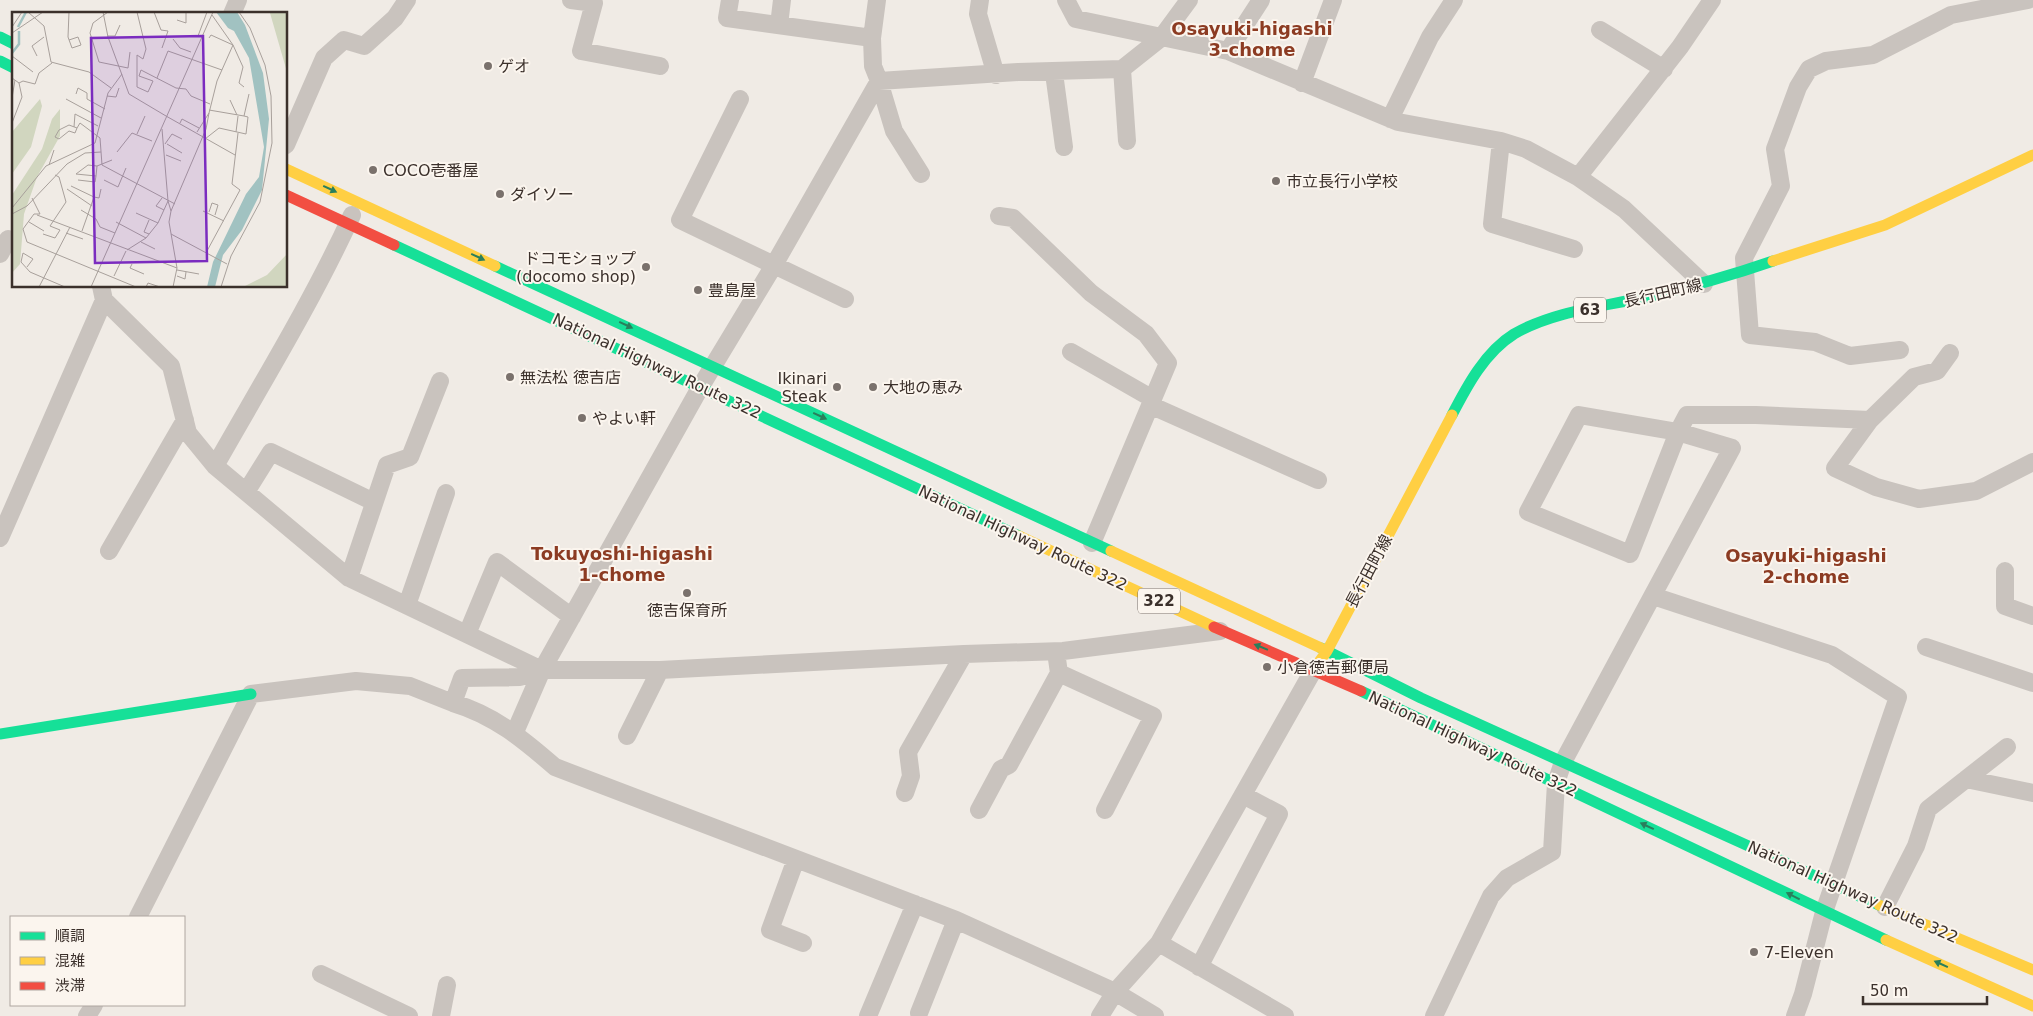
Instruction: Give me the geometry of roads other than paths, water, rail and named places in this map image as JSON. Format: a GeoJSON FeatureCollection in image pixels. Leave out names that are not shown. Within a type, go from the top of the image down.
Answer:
{"type":"FeatureCollection","features":[{"type":"Feature","properties":{"kind":"main road"},"geometry":{"type":"LineString","coordinates":[[0,37],[12,43]]}},
{"type":"Feature","properties":{"kind":"main road"},"geometry":{"type":"LineString","coordinates":[[0,61],[12,67]]}},
{"type":"Feature","properties":{"kind":"main road","name":"長行田町線"},"geometry":{"type":"LineString","coordinates":[[1314,669],[1327,651],[1467,386],[1488,358],[1513,335],[1548,319],[1704,284],[1885,225],[2033,155]]}},
{"type":"Feature","properties":{"kind":"main road","name":"National Highway Route 322"},"geometry":{"type":"LineString","coordinates":[[288,170],[1327,651],[1421,698],[1832,885],[2033,970]]}},
{"type":"Feature","properties":{"kind":"main road","name":"National Highway Route 322"},"geometry":{"type":"LineString","coordinates":[[288,196],[701,386],[1222,631],[1314,669],[1755,876],[1824,912],[2033,1006]]}},
{"type":"Feature","properties":{"kind":"main road"},"geometry":{"type":"LineString","coordinates":[[0,734],[251,694]]}},
{"type":"Feature","properties":{"kind":"street"},"geometry":{"type":"LineString","coordinates":[[233,12],[238,0]]}},
{"type":"Feature","properties":{"kind":"street"},"geometry":{"type":"LineString","coordinates":[[288,140],[324,58],[344,40],[364,46],[395,18],[407,0]]}},
{"type":"Feature","properties":{"kind":"street"},"geometry":{"type":"LineString","coordinates":[[571,0],[595,2],[581,51],[660,66]]}},
{"type":"Feature","properties":{"kind":"street"},"geometry":{"type":"LineString","coordinates":[[730,0],[727,18],[872,38]]}},
{"type":"Feature","properties":{"kind":"street"},"geometry":{"type":"LineString","coordinates":[[779,25],[782,0]]}},
{"type":"Feature","properties":{"kind":"street"},"geometry":{"type":"LineString","coordinates":[[876,0],[872,38],[873,66],[894,131],[921,174]]}},
{"type":"Feature","properties":{"kind":"street"},"geometry":{"type":"LineString","coordinates":[[980,0],[978,14],[996,75]]}},
{"type":"Feature","properties":{"kind":"street"},"geometry":{"type":"LineString","coordinates":[[1066,0],[1076,19],[1228,51],[1398,122],[1501,140],[1526,149],[1578,177],[1624,209],[1704,284]]}},
{"type":"Feature","properties":{"kind":"street"},"geometry":{"type":"LineString","coordinates":[[879,81],[996,75],[1018,72],[1054,73],[1122,69],[1161,38],[1189,0]]}},
{"type":"Feature","properties":{"kind":"street"},"geometry":{"type":"LineString","coordinates":[[1228,51],[1260,0]]}},
{"type":"Feature","properties":{"kind":"street"},"geometry":{"type":"LineString","coordinates":[[1302,83],[1333,0]]}},
{"type":"Feature","properties":{"kind":"street"},"geometry":{"type":"LineString","coordinates":[[1390,119],[1430,37],[1454,0]]}},
{"type":"Feature","properties":{"kind":"street"},"geometry":{"type":"LineString","coordinates":[[1578,177],[1664,69],[1712,0]]}},
{"type":"Feature","properties":{"kind":"street"},"geometry":{"type":"LineString","coordinates":[[1900,350],[1850,356],[1815,342],[1750,335],[1747,271],[1744,258],[1781,186],[1775,149],[1798,88],[1809,69],[1826,61],[1873,55],[1951,15],[2028,0]]}},
{"type":"Feature","properties":{"kind":"street"},"geometry":{"type":"LineString","coordinates":[[1600,30],[1664,69]]}},
{"type":"Feature","properties":{"kind":"street"},"geometry":{"type":"LineString","coordinates":[[1122,69],[1127,141]]}},
{"type":"Feature","properties":{"kind":"street"},"geometry":{"type":"LineString","coordinates":[[1054,73],[1064,147]]}},
{"type":"Feature","properties":{"kind":"street"},"geometry":{"type":"LineString","coordinates":[[515,732],[542,670],[701,386],[774,265],[879,81]]}},
{"type":"Feature","properties":{"kind":"street"},"geometry":{"type":"LineString","coordinates":[[740,99],[680,220],[846,299]]}},
{"type":"Feature","properties":{"kind":"street"},"geometry":{"type":"LineString","coordinates":[[1501,140],[1492,224],[1574,249]]}},
{"type":"Feature","properties":{"kind":"street"},"geometry":{"type":"LineString","coordinates":[[215,466],[254,396],[280,356],[358,202]]}},
{"type":"Feature","properties":{"kind":"street"},"geometry":{"type":"LineString","coordinates":[[999,216],[1013,218],[1091,294],[1146,334],[1168,363],[1092,543]]}},
{"type":"Feature","properties":{"kind":"street"},"geometry":{"type":"LineString","coordinates":[[0,538],[103,293],[171,366],[188,433],[215,466],[349,578],[542,670]]}},
{"type":"Feature","properties":{"kind":"street"},"geometry":{"type":"LineString","coordinates":[[1070,352],[1151,402],[1318,480]]}},
{"type":"Feature","properties":{"kind":"street"},"geometry":{"type":"LineString","coordinates":[[1950,353],[1937,371],[1914,377],[1870,420],[1835,468],[1876,487],[1919,499],[1976,491],[2033,462]]}},
{"type":"Feature","properties":{"kind":"street"},"geometry":{"type":"LineString","coordinates":[[349,578],[387,465],[410,457],[440,381]]}},
{"type":"Feature","properties":{"kind":"street"},"geometry":{"type":"LineString","coordinates":[[1434,1016],[1491,896],[1506,878],[1552,852],[1556,783],[1563,762],[1732,448],[1678,432],[1579,415],[1528,512],[1630,554],[1678,432],[1687,415],[1756,415],[1870,420]]}},
{"type":"Feature","properties":{"kind":"street"},"geometry":{"type":"LineString","coordinates":[[109,551],[185,420]]}},
{"type":"Feature","properties":{"kind":"street"},"geometry":{"type":"LineString","coordinates":[[246,492],[271,452],[374,502]]}},
{"type":"Feature","properties":{"kind":"street"},"geometry":{"type":"LineString","coordinates":[[407,606],[446,493]]}},
{"type":"Feature","properties":{"kind":"street"},"geometry":{"type":"LineString","coordinates":[[467,634],[497,562],[572,617]]}},
{"type":"Feature","properties":{"kind":"street"},"geometry":{"type":"LineString","coordinates":[[2005,571],[2005,606],[2033,616]]}},
{"type":"Feature","properties":{"kind":"street"},"geometry":{"type":"LineString","coordinates":[[1652,596],[1832,654],[1898,697],[1832,885],[1803,994],[1795,1016]]}},
{"type":"Feature","properties":{"kind":"street"},"geometry":{"type":"LineString","coordinates":[[453,703],[462,678],[520,677],[542,670],[660,670],[964,654],[1056,652],[1222,631]]}},
{"type":"Feature","properties":{"kind":"street"},"geometry":{"type":"LineString","coordinates":[[1926,647],[2033,683]]}},
{"type":"Feature","properties":{"kind":"street"},"geometry":{"type":"LineString","coordinates":[[979,810],[1001,769],[1009,765],[1059,672],[1056,652]]}},
{"type":"Feature","properties":{"kind":"street"},"geometry":{"type":"LineString","coordinates":[[905,793],[911,776],[908,752],[964,654]]}},
{"type":"Feature","properties":{"kind":"street"},"geometry":{"type":"LineString","coordinates":[[1100,1016],[1115,992],[1159,943],[1314,669]]}},
{"type":"Feature","properties":{"kind":"street"},"geometry":{"type":"LineString","coordinates":[[627,736],[660,670]]}},
{"type":"Feature","properties":{"kind":"street"},"geometry":{"type":"LineString","coordinates":[[1059,672],[1153,716],[1105,810]]}},
{"type":"Feature","properties":{"kind":"street"},"geometry":{"type":"LineString","coordinates":[[139,916],[251,694],[356,680],[410,686],[471,708],[515,732],[555,767],[956,920],[1115,992],[1155,1016]]}},
{"type":"Feature","properties":{"kind":"street"},"geometry":{"type":"LineString","coordinates":[[1885,907],[1916,846],[1928,809],[2007,747]]}},
{"type":"Feature","properties":{"kind":"street"},"geometry":{"type":"LineString","coordinates":[[1966,779],[2033,793]]}},
{"type":"Feature","properties":{"kind":"street"},"geometry":{"type":"LineString","coordinates":[[1199,967],[1279,814],[1243,795]]}},
{"type":"Feature","properties":{"kind":"street"},"geometry":{"type":"LineString","coordinates":[[796,859],[770,930],[803,942]]}},
{"type":"Feature","properties":{"kind":"street"},"geometry":{"type":"LineString","coordinates":[[868,1016],[914,904]]}},
{"type":"Feature","properties":{"kind":"street"},"geometry":{"type":"LineString","coordinates":[[919,1013],[956,920]]}},
{"type":"Feature","properties":{"kind":"street"},"geometry":{"type":"LineString","coordinates":[[1159,943],[1285,1016]]}},
{"type":"Feature","properties":{"kind":"street"},"geometry":{"type":"LineString","coordinates":[[321,974],[409,1016]]}},
{"type":"Feature","properties":{"kind":"street"},"geometry":{"type":"LineString","coordinates":[[441,1016],[447,985]]}},
{"type":"Feature","properties":{"kind":"place","name":"ゲオ"},"geometry":{"type":"Point","coordinates":[488,66]}},
{"type":"Feature","properties":{"kind":"place","name":"COCO壱番屋"},"geometry":{"type":"Point","coordinates":[373,170]}},
{"type":"Feature","properties":{"kind":"place","name":"市立長行小学校"},"geometry":{"type":"Point","coordinates":[1276,181]}},
{"type":"Feature","properties":{"kind":"place","name":"ダイソー"},"geometry":{"type":"Point","coordinates":[500,194]}},
{"type":"Feature","properties":{"kind":"place","name":"ドコモショップ (docomo shop)"},"geometry":{"type":"Point","coordinates":[646,267]}},
{"type":"Feature","properties":{"kind":"place","name":"豊島屋"},"geometry":{"type":"Point","coordinates":[698,290]}},
{"type":"Feature","properties":{"kind":"place","name":"無法松 徳吉店"},"geometry":{"type":"Point","coordinates":[510,377]}},
{"type":"Feature","properties":{"kind":"place","name":"Ikinari Steak"},"geometry":{"type":"Point","coordinates":[837,387]}},
{"type":"Feature","properties":{"kind":"place","name":"大地の恵み"},"geometry":{"type":"Point","coordinates":[873,387]}},
{"type":"Feature","properties":{"kind":"place","name":"やよい軒"},"geometry":{"type":"Point","coordinates":[582,418]}},
{"type":"Feature","properties":{"kind":"place","name":"徳吉保育所"},"geometry":{"type":"Point","coordinates":[687,593]}},
{"type":"Feature","properties":{"kind":"place","name":"小倉徳吉郵便局"},"geometry":{"type":"Point","coordinates":[1267,667]}},
{"type":"Feature","properties":{"kind":"place","name":"7-Eleven"},"geometry":{"type":"Point","coordinates":[1754,952]}},
{"type":"Feature","properties":{"kind":"district","name":"Osayuki-higashi 3-chome"},"geometry":{"type":"Point","coordinates":[1252,38]}},
{"type":"Feature","properties":{"kind":"district","name":"Tokuyoshi-higashi 1-chome"},"geometry":{"type":"Point","coordinates":[622,563]}},
{"type":"Feature","properties":{"kind":"district","name":"Osayuki-higashi 2-chome"},"geometry":{"type":"Point","coordinates":[1806,565]}}]}
